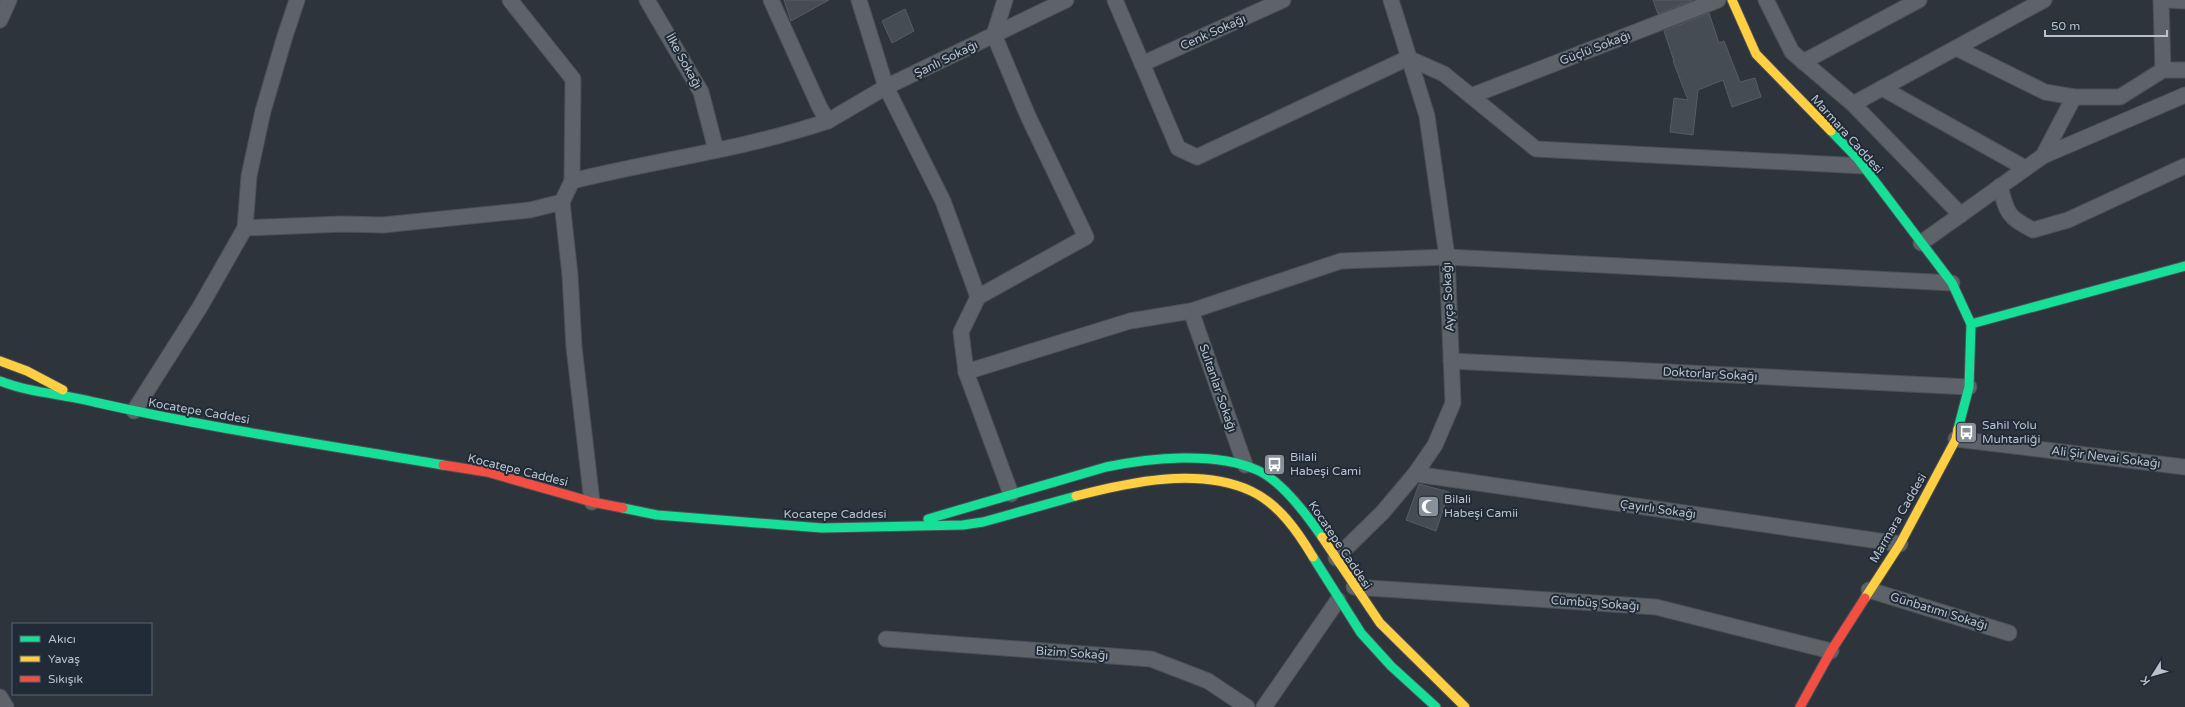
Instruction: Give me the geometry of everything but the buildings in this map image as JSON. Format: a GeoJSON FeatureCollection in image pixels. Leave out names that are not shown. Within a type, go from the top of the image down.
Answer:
{"type":"FeatureCollection","features":[{"type":"Feature","properties":{"kind":"main road","name":"Marmara Caddesi"},"geometry":{"type":"LineString","coordinates":[[1732,0],[1756,54],[1863,166],[1952,283],[1971,324],[1969,387],[1956,439],[1900,544],[1831,651],[1800,707]]}},
{"type":"Feature","properties":{"kind":"main road"},"geometry":{"type":"LineString","coordinates":[[1971,324],[2185,266]]}},
{"type":"Feature","properties":{"kind":"main road","name":"Kocatepe Caddesi"},"geometry":{"type":"LineString","coordinates":[[0,360],[27,371],[78,398]]}},
{"type":"Feature","properties":{"kind":"main road","name":"Kocatepe Caddesi"},"geometry":{"type":"LineString","coordinates":[[0,381],[18,388],[78,398],[134,411],[294,440],[487,472],[592,502],[657,515],[777,526],[822,528],[963,525],[1016,514],[1118,485],[1163,480],[1208,480],[1254,492],[1280,512],[1294,529],[1338,600],[1366,639],[1436,707]]}},
{"type":"Feature","properties":{"kind":"main road","name":"Kocatepe Caddesi"},"geometry":{"type":"LineString","coordinates":[[908,526],[1011,494],[1131,462],[1207,458],[1227,460],[1245,465],[1258,470],[1288,493],[1307,515],[1354,587],[1380,623],[1465,707]]}},
{"type":"Feature","properties":{"kind":"main road"},"geometry":{"type":"LineString","coordinates":[[1245,465],[1254,492]]}},
{"type":"Feature","properties":{"kind":"main road"},"geometry":{"type":"LineString","coordinates":[[1011,494],[1016,514]]}},
{"type":"Feature","properties":{"kind":"main road"},"geometry":{"type":"LineString","coordinates":[[1322,572],[1336,558]]}},
{"type":"Feature","properties":{"kind":"street"},"geometry":{"type":"LineString","coordinates":[[0,20],[9,0]]}},
{"type":"Feature","properties":{"kind":"street"},"geometry":{"type":"LineString","coordinates":[[134,411],[200,307],[246,228],[249,176],[263,112],[297,0]]}},
{"type":"Feature","properties":{"kind":"street"},"geometry":{"type":"LineString","coordinates":[[510,0],[573,79],[572,181],[562,202],[570,275],[574,346],[592,502]]}},
{"type":"Feature","properties":{"kind":"street","name":"İlke Sokağı"},"geometry":{"type":"LineString","coordinates":[[647,0],[701,92],[716,150]]}},
{"type":"Feature","properties":{"kind":"street"},"geometry":{"type":"LineString","coordinates":[[771,0],[820,108],[828,121]]}},
{"type":"Feature","properties":{"kind":"street"},"geometry":{"type":"LineString","coordinates":[[859,0],[886,88],[943,201],[978,297]]}},
{"type":"Feature","properties":{"kind":"street"},"geometry":{"type":"LineString","coordinates":[[1005,0],[994,35],[1028,116],[1086,238],[978,297],[961,332],[966,372],[1011,494]]}},
{"type":"Feature","properties":{"kind":"street","name":"Şanlı Sokağı"},"geometry":{"type":"LineString","coordinates":[[572,181],[630,167],[785,135],[828,121],[886,88],[1066,0]]}},
{"type":"Feature","properties":{"kind":"street"},"geometry":{"type":"LineString","coordinates":[[1116,0],[1178,148],[1196,157],[1408,58],[1444,74],[1536,149],[1863,166]]}},
{"type":"Feature","properties":{"kind":"street","name":"Cenk Sokağı"},"geometry":{"type":"LineString","coordinates":[[1142,64],[1283,0]]}},
{"type":"Feature","properties":{"kind":"street","name":"Ayça Sokağı"},"geometry":{"type":"LineString","coordinates":[[1336,558],[1382,513],[1415,474],[1435,445],[1453,402],[1447,257],[1427,116],[1391,0]]}},
{"type":"Feature","properties":{"kind":"street","name":"Güçlü Sokağı"},"geometry":{"type":"LineString","coordinates":[[1471,96],[1718,0]]}},
{"type":"Feature","properties":{"kind":"street"},"geometry":{"type":"LineString","coordinates":[[1766,0],[1792,52],[1853,104],[1961,215]]}},
{"type":"Feature","properties":{"kind":"street"},"geometry":{"type":"LineString","coordinates":[[1803,62],[1919,0]]}},
{"type":"Feature","properties":{"kind":"street"},"geometry":{"type":"LineString","coordinates":[[1853,104],[2044,0]]}},
{"type":"Feature","properties":{"kind":"street"},"geometry":{"type":"LineString","coordinates":[[2161,0],[2163,70]]}},
{"type":"Feature","properties":{"kind":"street"},"geometry":{"type":"LineString","coordinates":[[2166,0],[2185,1]]}},
{"type":"Feature","properties":{"kind":"street"},"geometry":{"type":"LineString","coordinates":[[1956,48],[2045,92],[2074,96],[2120,98],[2163,70],[2185,70]]}},
{"type":"Feature","properties":{"kind":"street"},"geometry":{"type":"LineString","coordinates":[[1882,88],[2025,168]]}},
{"type":"Feature","properties":{"kind":"street"},"geometry":{"type":"LineString","coordinates":[[1921,243],[2043,156],[2185,95]]}},
{"type":"Feature","properties":{"kind":"street"},"geometry":{"type":"LineString","coordinates":[[2043,156],[2074,96]]}},
{"type":"Feature","properties":{"kind":"street"},"geometry":{"type":"LineString","coordinates":[[2000,186],[2006,208],[2014,220],[2033,230],[2068,220],[2185,166]]}},
{"type":"Feature","properties":{"kind":"street"},"geometry":{"type":"LineString","coordinates":[[246,228],[342,224],[383,225],[530,210],[562,202]]}},
{"type":"Feature","properties":{"kind":"street"},"geometry":{"type":"LineString","coordinates":[[966,372],[1130,322],[1191,311],[1341,261],[1447,257],[1952,283]]}},
{"type":"Feature","properties":{"kind":"street","name":"Sultanlar Sokağı"},"geometry":{"type":"LineString","coordinates":[[1191,311],[1245,465]]}},
{"type":"Feature","properties":{"kind":"street","name":"Doktorlar Sokağı"},"geometry":{"type":"LineString","coordinates":[[1451,361],[1969,387]]}},
{"type":"Feature","properties":{"kind":"street","name":"Ali Şir Nevai Sokağı"},"geometry":{"type":"LineString","coordinates":[[1956,439],[2185,467]]}},
{"type":"Feature","properties":{"kind":"street","name":"Çayırlı Sokağı"},"geometry":{"type":"LineString","coordinates":[[1415,474],[1900,544]]}},
{"type":"Feature","properties":{"kind":"street","name":"Cümbüş Sokağı"},"geometry":{"type":"LineString","coordinates":[[1354,587],[1656,607],[1831,651]]}},
{"type":"Feature","properties":{"kind":"street","name":"Günbatımı Sokağı"},"geometry":{"type":"LineString","coordinates":[[1869,590],[2009,633]]}},
{"type":"Feature","properties":{"kind":"street"},"geometry":{"type":"LineString","coordinates":[[1264,707],[1338,600]]}},
{"type":"Feature","properties":{"kind":"street","name":"Bizim Sokağı"},"geometry":{"type":"LineString","coordinates":[[886,639],[1151,660],[1208,680],[1247,707]]}},
{"type":"Feature","properties":{"kind":"street"},"geometry":{"type":"LineString","coordinates":[[0,697],[6,707]]}},
{"type":"Feature","properties":{"kind":"traffic: fast"},"geometry":{"type":"LineString","coordinates":[[1831,131],[1858,159],[1952,283],[1971,324],[1969,387],[1958,429]]}},
{"type":"Feature","properties":{"kind":"traffic: fast"},"geometry":{"type":"LineString","coordinates":[[1971,324],[2185,266]]}},
{"type":"Feature","properties":{"kind":"traffic: fast"},"geometry":{"type":"LineString","coordinates":[[0,381],[35,391],[82,399],[181,420],[443,465]]}},
{"type":"Feature","properties":{"kind":"traffic: fast"},"geometry":{"type":"LineString","coordinates":[[928,519],[1106,467],[1162,459],[1202,458],[1240,464],[1266,475],[1285,490],[1322,537]]}},
{"type":"Feature","properties":{"kind":"traffic: fast"},"geometry":{"type":"LineString","coordinates":[[623,508],[657,515],[822,528],[963,525],[983,522],[1076,496]]}},
{"type":"Feature","properties":{"kind":"traffic: fast"},"geometry":{"type":"LineString","coordinates":[[1313,557],[1361,633],[1391,666],[1436,707]]}},
{"type":"Feature","properties":{"kind":"traffic: slow"},"geometry":{"type":"LineString","coordinates":[[1732,0],[1756,54],[1831,131]]}},
{"type":"Feature","properties":{"kind":"traffic: slow"},"geometry":{"type":"LineString","coordinates":[[0,361],[27,371],[63,390]]}},
{"type":"Feature","properties":{"kind":"traffic: slow"},"geometry":{"type":"LineString","coordinates":[[1865,598],[1900,544],[1956,439],[1958,429]]}},
{"type":"Feature","properties":{"kind":"traffic: slow"},"geometry":{"type":"LineString","coordinates":[[1076,496],[1119,486],[1164,479],[1187,478],[1230,484],[1251,491],[1270,503],[1287,520],[1313,557]]}},
{"type":"Feature","properties":{"kind":"traffic: slow"},"geometry":{"type":"LineString","coordinates":[[1322,537],[1380,623],[1465,707]]}},
{"type":"Feature","properties":{"kind":"traffic: jam"},"geometry":{"type":"LineString","coordinates":[[443,465],[487,472],[592,502],[623,508]]}},
{"type":"Feature","properties":{"kind":"traffic: jam"},"geometry":{"type":"LineString","coordinates":[[1800,707],[1831,651],[1865,598]]}},
{"type":"Feature","properties":{"kind":"place","name":"Sahil Yolu Muhtarliği"},"geometry":{"type":"Point","coordinates":[1967,432]}},
{"type":"Feature","properties":{"kind":"place","name":"Bilali Habeşi Cami"},"geometry":{"type":"Point","coordinates":[1275,464]}},
{"type":"Feature","properties":{"kind":"place","name":"Bilali Habeşi Camii"},"geometry":{"type":"Point","coordinates":[1428,506]}}]}
